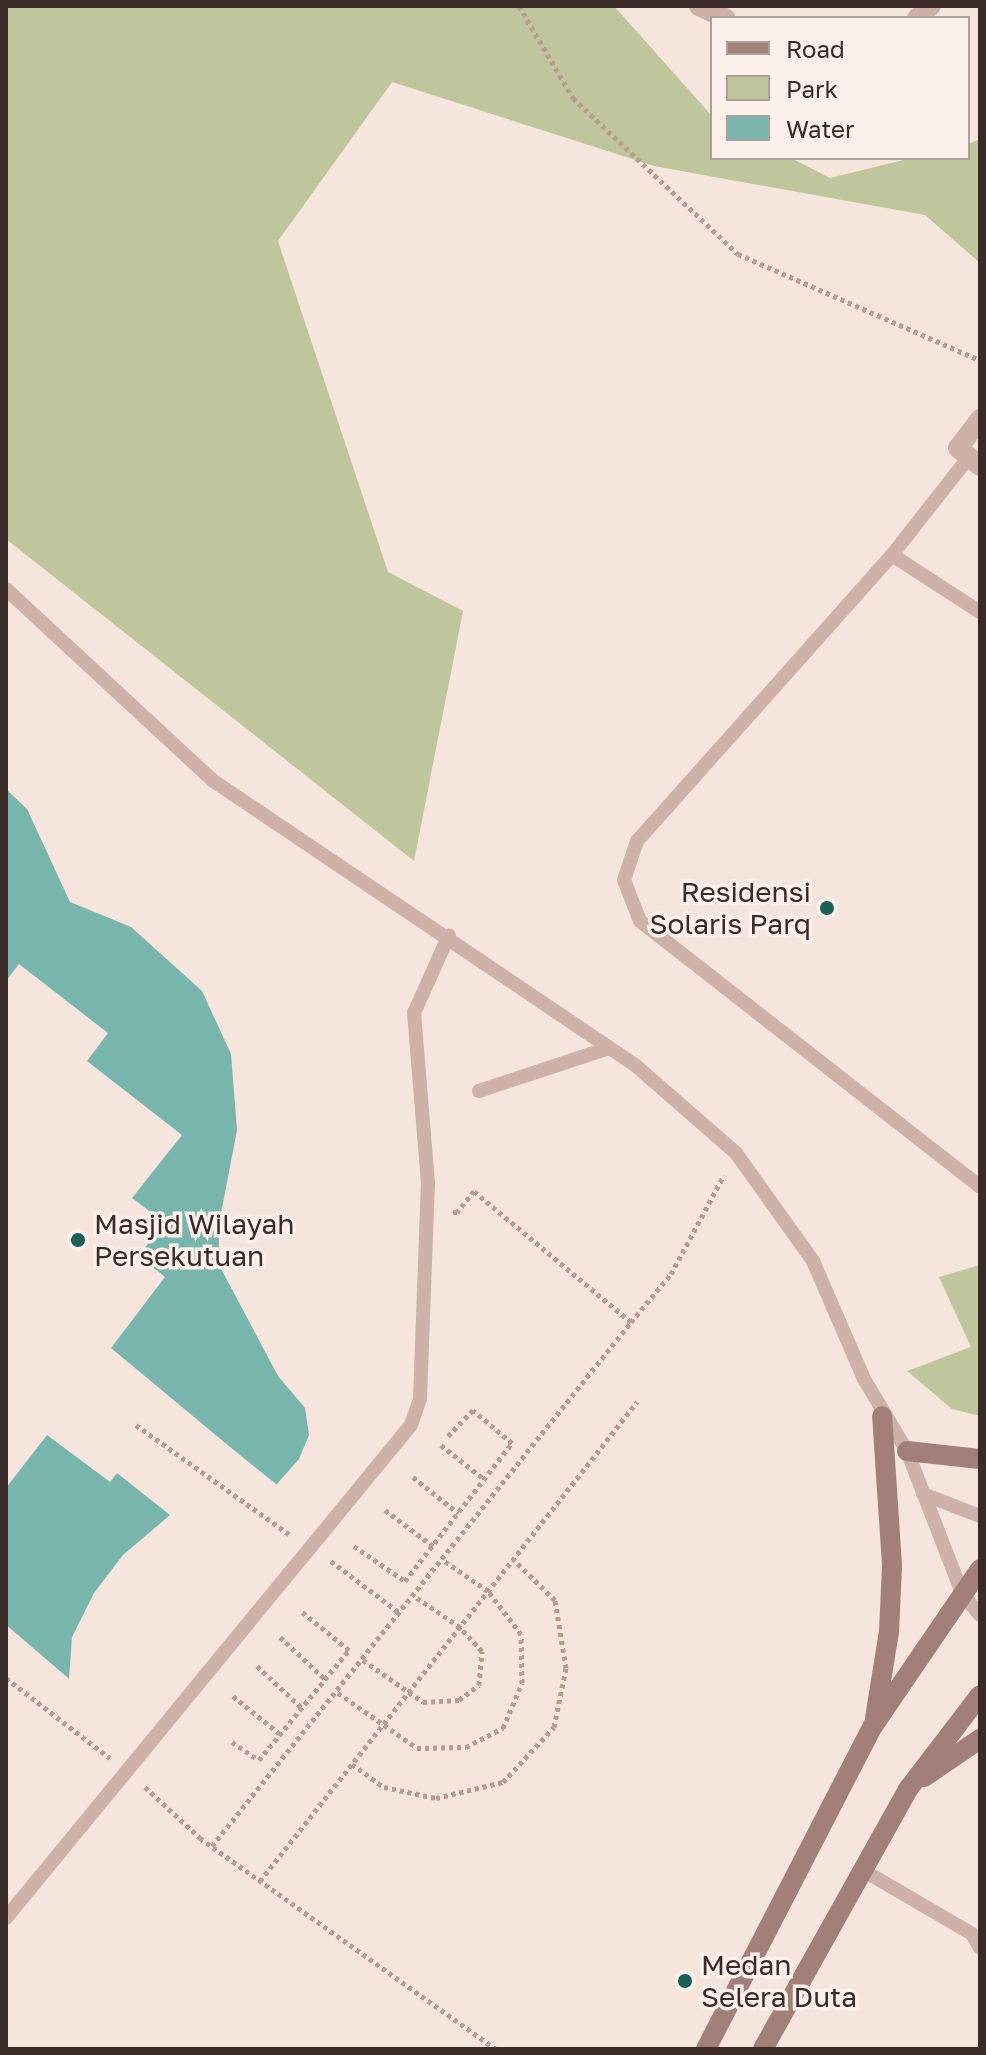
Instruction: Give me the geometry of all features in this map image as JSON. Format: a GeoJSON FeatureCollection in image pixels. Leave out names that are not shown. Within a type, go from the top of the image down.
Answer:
{"type":"FeatureCollection","features":[{"type":"Feature","properties":{"kind":"street"},"geometry":{"type":"LineString","coordinates":[[699,6],[721,16]]}},
{"type":"Feature","properties":{"kind":"street"},"geometry":{"type":"LineString","coordinates":[[975,462],[958,448],[980,419]]}},
{"type":"Feature","properties":{"kind":"street"},"geometry":{"type":"LineString","coordinates":[[873,1726],[889,1632],[892,1565],[882,1416]]}},
{"type":"Feature","properties":{"kind":"street"},"geometry":{"type":"LineString","coordinates":[[907,1451],[980,1459]]}},
{"type":"Feature","properties":{"kind":"street"},"geometry":{"type":"LineString","coordinates":[[706,2049],[873,1726],[980,1569]]}},
{"type":"Feature","properties":{"kind":"street"},"geometry":{"type":"LineString","coordinates":[[763,2049],[866,1872],[909,1788],[980,1695]]}},
{"type":"Feature","properties":{"kind":"street"},"geometry":{"type":"LineString","coordinates":[[909,1788],[980,1739]]}},
{"type":"Feature","properties":{"kind":"lane"},"geometry":{"type":"LineString","coordinates":[[975,462],[637,841],[624,880],[640,921],[980,1187]]}},
{"type":"Feature","properties":{"kind":"lane"},"geometry":{"type":"LineString","coordinates":[[892,555],[980,612]]}},
{"type":"Feature","properties":{"kind":"lane"},"geometry":{"type":"LineString","coordinates":[[6,589],[212,780],[449,935],[609,1048],[736,1153],[813,1261],[882,1416],[907,1451],[962,1593],[980,1615]]}},
{"type":"Feature","properties":{"kind":"lane"},"geometry":{"type":"LineString","coordinates":[[6,1918],[411,1425],[420,1399],[428,1183],[414,1013],[449,935]]}},
{"type":"Feature","properties":{"kind":"lane"},"geometry":{"type":"LineString","coordinates":[[479,1091],[609,1048]]}},
{"type":"Feature","properties":{"kind":"lane"},"geometry":{"type":"LineString","coordinates":[[923,1494],[980,1516]]}},
{"type":"Feature","properties":{"kind":"lane"},"geometry":{"type":"LineString","coordinates":[[866,1872],[972,1934],[980,1948]]}},
{"type":"Feature","properties":{"kind":"path"},"geometry":{"type":"LineString","coordinates":[[519,6],[573,98],[738,254],[980,360]]}},
{"type":"Feature","properties":{"kind":"path"},"geometry":{"type":"LineString","coordinates":[[212,1846],[338,1693],[671,1274],[736,1153]]}},
{"type":"Feature","properties":{"kind":"path"},"geometry":{"type":"LineString","coordinates":[[445,1212],[457,1212],[474,1191],[631,1322]]}},
{"type":"Feature","properties":{"kind":"path"},"geometry":{"type":"LineString","coordinates":[[260,1881],[637,1402]]}},
{"type":"Feature","properties":{"kind":"path"},"geometry":{"type":"LineString","coordinates":[[354,1546],[405,1581],[512,1443],[473,1410],[448,1436]]}},
{"type":"Feature","properties":{"kind":"path"},"geometry":{"type":"LineString","coordinates":[[136,1425],[272,1527],[311,1545],[400,1613]]}},
{"type":"Feature","properties":{"kind":"path"},"geometry":{"type":"LineString","coordinates":[[441,1445],[484,1479]]}},
{"type":"Feature","properties":{"kind":"path"},"geometry":{"type":"LineString","coordinates":[[413,1477],[458,1513]]}},
{"type":"Feature","properties":{"kind":"path"},"geometry":{"type":"LineString","coordinates":[[385,1510],[433,1546]]}},
{"type":"Feature","properties":{"kind":"path"},"geometry":{"type":"LineString","coordinates":[[352,1764],[384,1787],[436,1798],[503,1782],[554,1727],[566,1668],[555,1600],[513,1559]]}},
{"type":"Feature","properties":{"kind":"path"},"geometry":{"type":"LineString","coordinates":[[338,1693],[381,1727],[417,1748],[466,1747],[503,1728],[522,1683],[521,1634],[488,1591],[443,1560]]}},
{"type":"Feature","properties":{"kind":"path"},"geometry":{"type":"LineString","coordinates":[[363,1660],[423,1702],[459,1700],[479,1685],[482,1651],[460,1627],[414,1596]]}},
{"type":"Feature","properties":{"kind":"path"},"geometry":{"type":"LineString","coordinates":[[232,1742],[259,1760],[349,1650],[301,1611]]}},
{"type":"Feature","properties":{"kind":"path"},"geometry":{"type":"LineString","coordinates":[[280,1637],[325,1679]]}},
{"type":"Feature","properties":{"kind":"path"},"geometry":{"type":"LineString","coordinates":[[257,1666],[302,1708]]}},
{"type":"Feature","properties":{"kind":"path"},"geometry":{"type":"LineString","coordinates":[[233,1696],[280,1734]]}},
{"type":"Feature","properties":{"kind":"path"},"geometry":{"type":"LineString","coordinates":[[200,1838],[496,2049]]}},
{"type":"Feature","properties":{"kind":"green space"},"geometry":{"type":"Polygon","coordinates":[[[6,6],[614,6],[710,114],[710,160],[795,160],[830,178],[904,160],[970,160],[970,143],[980,139],[980,263],[925,215],[654,166],[392,82],[278,241],[388,572],[463,611],[414,861],[6,539],[6,6]]]}},
{"type":"Feature","properties":{"kind":"green space"},"geometry":{"type":"Polygon","coordinates":[[[980,1265],[980,1416],[952,1409],[907,1371],[971,1347],[939,1277],[980,1265]]]}},
{"type":"Feature","properties":{"kind":"water"},"geometry":{"type":"Polygon","coordinates":[[[6,789],[27,809],[70,902],[131,927],[202,991],[231,1054],[237,1130],[219,1224],[219,1265],[278,1376],[305,1408],[309,1435],[299,1459],[276,1485],[111,1348],[165,1277],[139,1256],[164,1222],[132,1198],[182,1135],[87,1061],[108,1033],[19,964],[6,981],[6,789]]]}},
{"type":"Feature","properties":{"kind":"water"},"geometry":{"type":"Polygon","coordinates":[[[47,1435],[110,1482],[117,1473],[170,1515],[123,1555],[94,1593],[72,1637],[69,1679],[6,1625],[6,1488],[47,1435]]]}},
{"type":"Feature","properties":{"kind":"pier"},"geometry":{"type":"Polygon","coordinates":[[[170,1400],[280,1487],[274,1488],[170,1407],[170,1400]]]}},
{"type":"Feature","properties":{"kind":"pier"},"geometry":{"type":"Polygon","coordinates":[[[6,1625],[69,1679],[66,1682],[6,1630],[6,1625]]]}},
{"type":"Feature","properties":{"kind":"place","name":"Residensi Solaris Parq"},"geometry":{"type":"Point","coordinates":[827,908]}},
{"type":"Feature","properties":{"kind":"place","name":"Masjid Wilayah Persekutuan"},"geometry":{"type":"Point","coordinates":[78,1240]}},
{"type":"Feature","properties":{"kind":"place","name":"Medan Selera Duta"},"geometry":{"type":"Point","coordinates":[685,1981]}}]}
